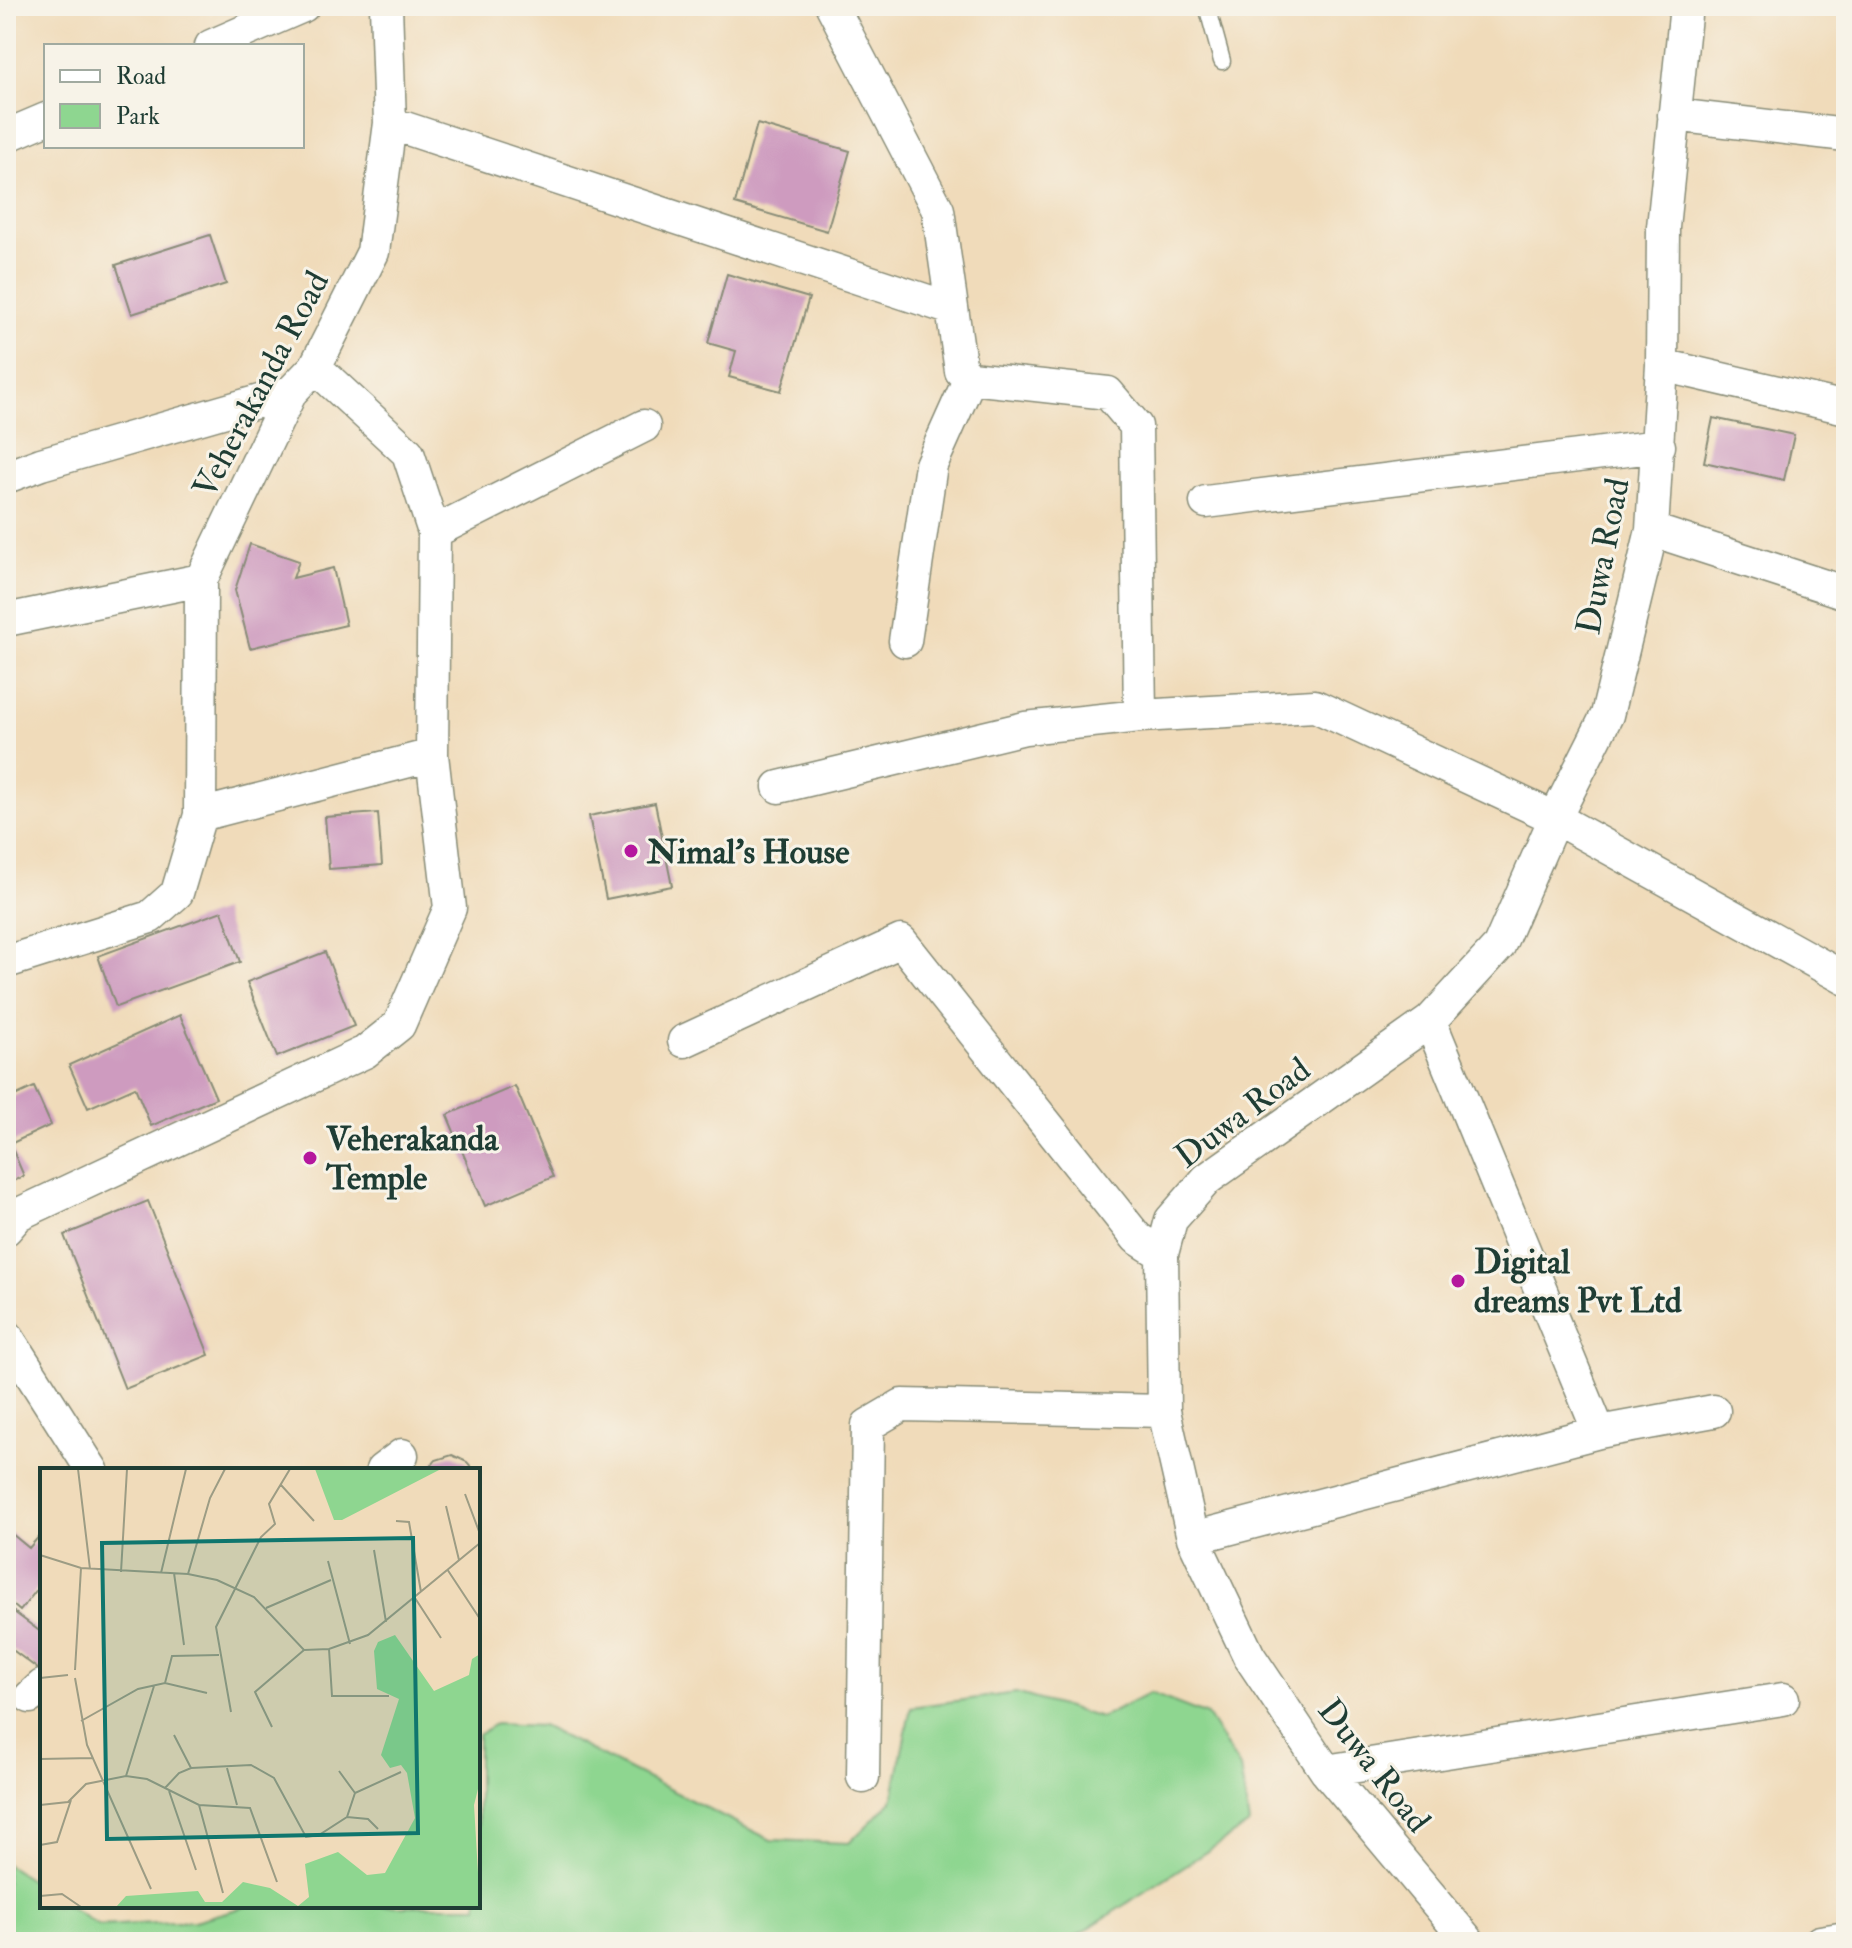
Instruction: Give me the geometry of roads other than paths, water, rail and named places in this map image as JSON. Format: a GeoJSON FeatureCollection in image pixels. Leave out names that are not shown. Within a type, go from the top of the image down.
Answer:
{"type":"FeatureCollection","features":[{"type":"Feature","properties":{"kind":"street"},"geometry":{"type":"LineString","coordinates":[[216,44],[303,6]]}},
{"type":"Feature","properties":{"kind":"street","name":"Veherakanda Road"},"geometry":{"type":"LineString","coordinates":[[6,962],[150,917],[177,893],[200,815],[201,580],[291,392],[315,367],[373,252],[390,123],[386,6]]}},
{"type":"Feature","properties":{"kind":"street"},"geometry":{"type":"LineString","coordinates":[[832,6],[938,210],[961,371],[970,378],[1108,393],[1136,426],[1140,716]]}},
{"type":"Feature","properties":{"kind":"street","name":"Duwa Road"},"geometry":{"type":"LineString","coordinates":[[1469,1942],[1326,1771],[1249,1656],[1193,1538],[1164,1411],[1162,1254],[1171,1220],[1207,1179],[1430,1021],[1499,946],[1555,818],[1607,715],[1652,530],[1662,365],[1663,227],[1686,6]]}},
{"type":"Feature","properties":{"kind":"street"},"geometry":{"type":"LineString","coordinates":[[1674,115],[1846,135]]}},
{"type":"Feature","properties":{"kind":"street"},"geometry":{"type":"LineString","coordinates":[[6,136],[44,120]]}},
{"type":"Feature","properties":{"kind":"street"},"geometry":{"type":"LineString","coordinates":[[390,123],[952,309]]}},
{"type":"Feature","properties":{"kind":"street"},"geometry":{"type":"LineString","coordinates":[[1662,365],[1846,408]]}},
{"type":"Feature","properties":{"kind":"street"},"geometry":{"type":"LineString","coordinates":[[6,1229],[19,1214],[365,1052],[399,1025],[450,908],[432,755],[434,532],[408,453],[315,367]]}},
{"type":"Feature","properties":{"kind":"street"},"geometry":{"type":"LineString","coordinates":[[905,641],[931,465],[970,378]]}},
{"type":"Feature","properties":{"kind":"street"},"geometry":{"type":"LineString","coordinates":[[6,477],[41,464],[291,392]]}},
{"type":"Feature","properties":{"kind":"street"},"geometry":{"type":"LineString","coordinates":[[434,532],[644,426]]}},
{"type":"Feature","properties":{"kind":"street"},"geometry":{"type":"LineString","coordinates":[[1206,502],[1659,446]]}},
{"type":"Feature","properties":{"kind":"street"},"geometry":{"type":"LineString","coordinates":[[1652,530],[1846,593]]}},
{"type":"Feature","properties":{"kind":"street"},"geometry":{"type":"LineString","coordinates":[[6,620],[201,580]]}},
{"type":"Feature","properties":{"kind":"street"},"geometry":{"type":"LineString","coordinates":[[779,787],[1025,728],[1140,716],[1315,706],[1555,818],[1846,979]]}},
{"type":"Feature","properties":{"kind":"street"},"geometry":{"type":"LineString","coordinates":[[200,815],[432,755]]}},
{"type":"Feature","properties":{"kind":"street"},"geometry":{"type":"LineString","coordinates":[[684,1041],[901,941],[1137,1238],[1162,1254]]}},
{"type":"Feature","properties":{"kind":"street"},"geometry":{"type":"LineString","coordinates":[[1430,1021],[1599,1432]]}},
{"type":"Feature","properties":{"kind":"street"},"geometry":{"type":"LineString","coordinates":[[6,1335],[91,1468]]}},
{"type":"Feature","properties":{"kind":"street"},"geometry":{"type":"LineString","coordinates":[[863,1777],[868,1425],[902,1405],[1164,1411]]}},
{"type":"Feature","properties":{"kind":"street"},"geometry":{"type":"LineString","coordinates":[[1193,1538],[1599,1432],[1714,1411]]}},
{"type":"Feature","properties":{"kind":"street"},"geometry":{"type":"LineString","coordinates":[[1326,1771],[1783,1699]]}},
{"type":"Feature","properties":{"kind":"street"},"geometry":{"type":"LineString","coordinates":[[1820,1942],[1846,1938]]}},
{"type":"Feature","properties":{"kind":"lane"},"geometry":{"type":"LineString","coordinates":[[1207,6],[1222,61]]}},
{"type":"Feature","properties":{"kind":"place","name":"Nimal's House"},"geometry":{"type":"Point","coordinates":[631,851]}},
{"type":"Feature","properties":{"kind":"place","name":"Veherakanda Temple"},"geometry":{"type":"Point","coordinates":[310,1158]}},
{"type":"Feature","properties":{"kind":"place","name":"Digital dreams Pvt Ltd"},"geometry":{"type":"Point","coordinates":[1458,1281]}}]}
